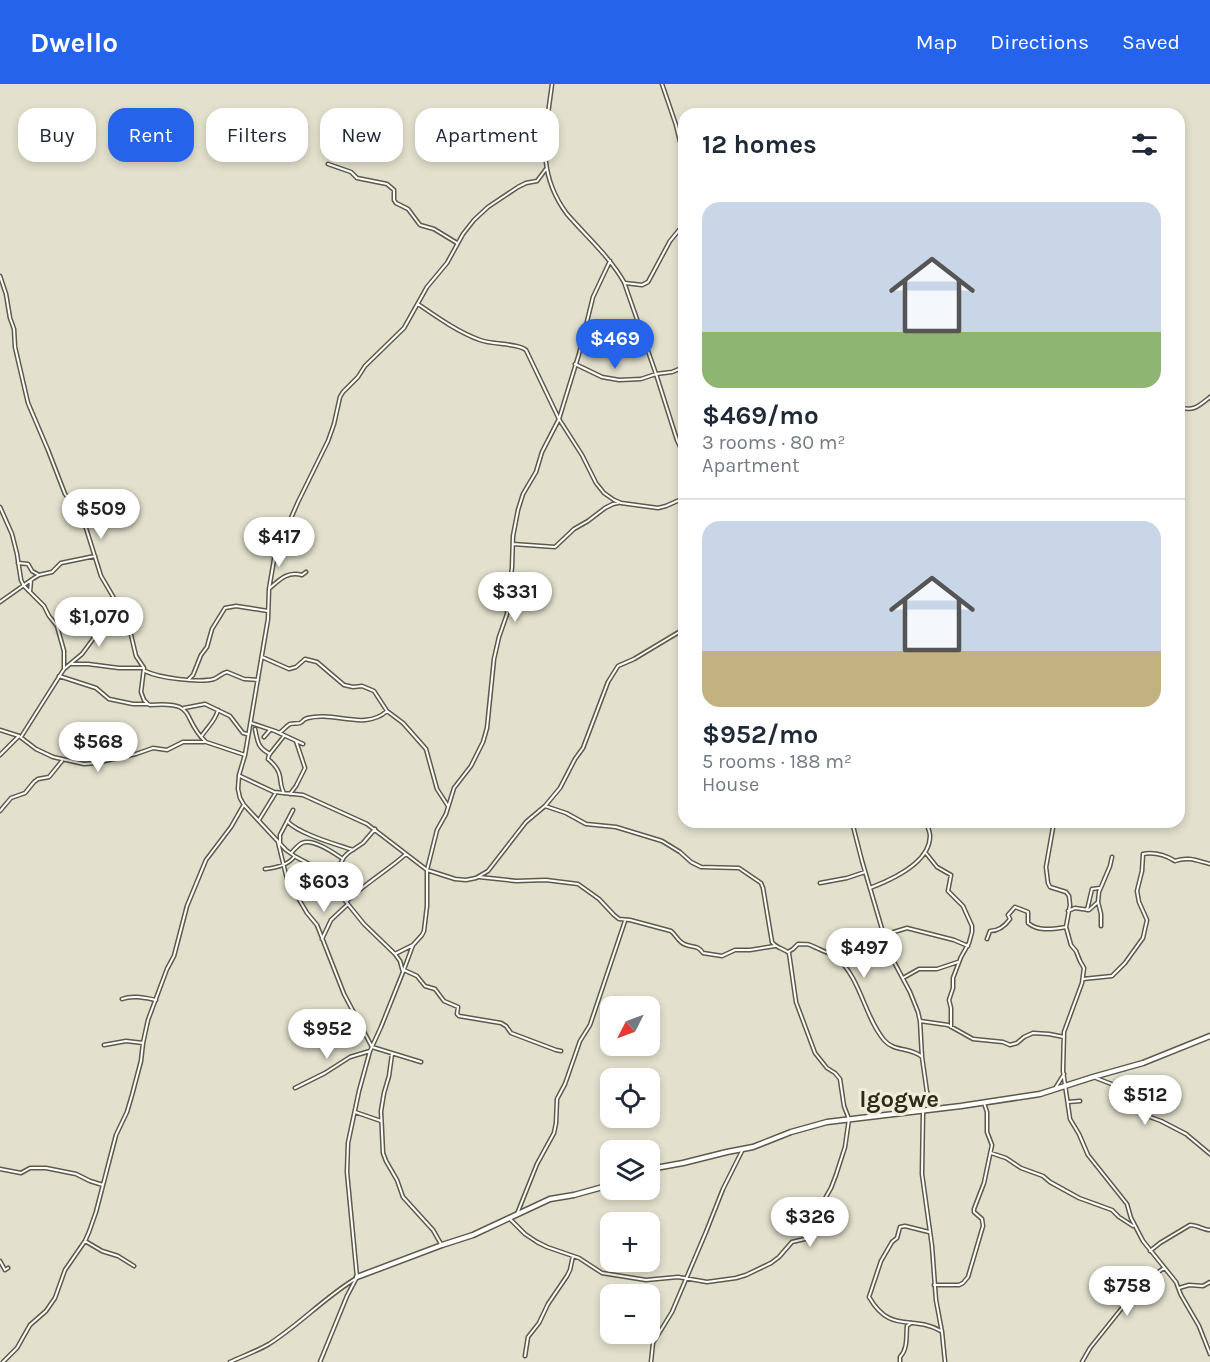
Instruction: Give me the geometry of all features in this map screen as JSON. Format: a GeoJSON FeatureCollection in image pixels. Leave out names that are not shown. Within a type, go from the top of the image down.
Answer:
{"type":"FeatureCollection","features":[{"type":"Feature","properties":{"kind":"main road"},"geometry":{"type":"LineString","coordinates":[[660,1167],[760,1145],[827,1122],[1040,1094],[1143,1063],[1210,1036]]}},
{"type":"Feature","properties":{"kind":"main road"},"geometry":{"type":"LineString","coordinates":[[357,1277],[473,1235],[550,1199],[600,1188]]}},
{"type":"Feature","properties":{"kind":"street"},"geometry":{"type":"LineString","coordinates":[[552,84],[544,146],[546,169],[552,188],[561,206],[610,261],[625,283],[678,441]]}},
{"type":"Feature","properties":{"kind":"street"},"geometry":{"type":"LineString","coordinates":[[662,84],[678,133]]}},
{"type":"Feature","properties":{"kind":"street"},"geometry":{"type":"LineString","coordinates":[[328,164],[351,172],[359,179],[375,180],[390,186],[394,190],[396,203],[408,208],[420,225],[434,229],[458,244]]}},
{"type":"Feature","properties":{"kind":"street"},"geometry":{"type":"LineString","coordinates":[[403,971],[395,954],[364,924],[331,883],[319,871],[294,856],[279,843],[244,805],[238,793],[239,775],[249,734],[268,619],[269,589],[277,544],[328,441],[343,392],[365,366],[404,328],[427,287],[447,263],[468,227],[479,214],[518,187],[537,181],[546,169]]}},
{"type":"Feature","properties":{"kind":"street"},"geometry":{"type":"LineString","coordinates":[[625,283],[642,285],[648,282],[670,241],[678,231]]}},
{"type":"Feature","properties":{"kind":"street"},"geometry":{"type":"LineString","coordinates":[[320,1362],[357,1277],[346,1155],[363,1074],[413,945],[424,931],[427,870],[435,837],[446,814],[454,788],[471,766],[487,728],[494,659],[507,614],[516,519],[521,501],[536,472],[542,452],[559,419],[594,297],[610,261]]}},
{"type":"Feature","properties":{"kind":"street"},"geometry":{"type":"LineString","coordinates":[[0,276],[6,294],[8,314],[14,329],[15,347],[28,403],[65,494],[77,509],[85,525],[101,576],[128,621],[136,656],[144,669],[141,692],[148,704]]}},
{"type":"Feature","properties":{"kind":"street"},"geometry":{"type":"LineString","coordinates":[[418,304],[478,339],[489,343],[524,348],[559,419],[600,489],[621,503]]}},
{"type":"Feature","properties":{"kind":"street"},"geometry":{"type":"LineString","coordinates":[[575,364],[614,380],[641,379],[678,369]]}},
{"type":"Feature","properties":{"kind":"street"},"geometry":{"type":"LineString","coordinates":[[1185,409],[1195,409],[1210,398]]}},
{"type":"Feature","properties":{"kind":"street"},"geometry":{"type":"LineString","coordinates":[[513,544],[555,547],[574,529],[613,504],[663,507],[678,501]]}},
{"type":"Feature","properties":{"kind":"street"},"geometry":{"type":"LineString","coordinates":[[0,507],[12,534],[21,580],[24,586],[45,606],[57,626],[64,651],[64,669]]}},
{"type":"Feature","properties":{"kind":"street"},"geometry":{"type":"LineString","coordinates":[[0,602],[39,575],[52,572],[59,565],[95,556]]}},
{"type":"Feature","properties":{"kind":"street"},"geometry":{"type":"LineString","coordinates":[[18,562],[28,563],[39,575]]}},
{"type":"Feature","properties":{"kind":"street"},"geometry":{"type":"LineString","coordinates":[[269,589],[282,578],[293,573],[302,575],[306,572]]}},
{"type":"Feature","properties":{"kind":"street"},"geometry":{"type":"LineString","coordinates":[[30,592],[31,580]]}},
{"type":"Feature","properties":{"kind":"street"},"geometry":{"type":"LineString","coordinates":[[189,679],[208,645],[212,628],[225,608],[236,606],[268,610]]}},
{"type":"Feature","properties":{"kind":"street"},"geometry":{"type":"LineString","coordinates":[[0,755],[20,737],[64,669],[72,664],[90,644],[110,616],[120,609]]}},
{"type":"Feature","properties":{"kind":"street"},"geometry":{"type":"LineString","coordinates":[[239,775],[275,793],[303,795],[367,824],[427,870],[454,879],[466,880],[479,877],[488,871],[526,822],[545,806],[560,788],[575,759],[584,748],[602,696],[618,666],[634,659],[678,632]]}},
{"type":"Feature","properties":{"kind":"street"},"geometry":{"type":"LineString","coordinates":[[262,657],[289,669],[296,667],[305,658],[314,660],[344,685],[362,686],[372,690],[387,711],[403,723],[426,749],[437,789],[448,806]]}},
{"type":"Feature","properties":{"kind":"street"},"geometry":{"type":"LineString","coordinates":[[72,664],[144,669],[158,676],[189,679],[213,679],[227,672],[244,679],[258,680]]}},
{"type":"Feature","properties":{"kind":"street"},"geometry":{"type":"LineString","coordinates":[[59,676],[96,688],[109,699],[133,704],[175,705],[184,708],[203,704],[230,716],[243,733],[249,734],[260,726]]}},
{"type":"Feature","properties":{"kind":"street"},"geometry":{"type":"LineString","coordinates":[[184,708],[206,742]]}},
{"type":"Feature","properties":{"kind":"street"},"geometry":{"type":"LineString","coordinates":[[201,737],[215,720],[218,710]]}},
{"type":"Feature","properties":{"kind":"street"},"geometry":{"type":"LineString","coordinates":[[279,733],[289,725],[309,718],[375,720],[387,711]]}},
{"type":"Feature","properties":{"kind":"street"},"geometry":{"type":"LineString","coordinates":[[251,723],[303,744]]}},
{"type":"Feature","properties":{"kind":"street"},"geometry":{"type":"LineString","coordinates":[[255,729],[258,744],[270,754]]}},
{"type":"Feature","properties":{"kind":"street"},"geometry":{"type":"LineString","coordinates":[[264,737],[270,729]]}},
{"type":"Feature","properties":{"kind":"street"},"geometry":{"type":"LineString","coordinates":[[0,730],[20,737],[36,749],[77,764],[91,764],[153,748],[167,750],[188,741],[206,742],[245,755]]}},
{"type":"Feature","properties":{"kind":"street"},"geometry":{"type":"LineString","coordinates":[[284,736],[268,759],[278,771],[284,794]]}},
{"type":"Feature","properties":{"kind":"street"},"geometry":{"type":"LineString","coordinates":[[290,794],[305,768],[296,741]]}},
{"type":"Feature","properties":{"kind":"street"},"geometry":{"type":"LineString","coordinates":[[0,812],[11,798],[26,793],[38,779],[49,777],[62,760]]}},
{"type":"Feature","properties":{"kind":"street"},"geometry":{"type":"LineString","coordinates":[[259,820],[275,793]]}},
{"type":"Feature","properties":{"kind":"street"},"geometry":{"type":"LineString","coordinates":[[3,1362],[17,1348],[30,1325],[46,1311],[55,1298],[65,1270],[85,1241],[96,1212],[109,1156],[132,1095],[148,1020],[174,956],[187,906],[206,860],[231,827],[244,805]]}},
{"type":"Feature","properties":{"kind":"street"},"geometry":{"type":"LineString","coordinates":[[545,806],[570,815],[586,824],[616,827],[662,842],[701,867],[734,867],[741,870],[762,885],[770,939],[775,946]]}},
{"type":"Feature","properties":{"kind":"street"},"geometry":{"type":"LineString","coordinates":[[293,810],[280,835],[279,843],[287,879],[307,914],[317,926],[349,1005],[361,1024],[371,1049]]}},
{"type":"Feature","properties":{"kind":"street"},"geometry":{"type":"LineString","coordinates":[[287,821],[308,834],[353,850]]}},
{"type":"Feature","properties":{"kind":"street"},"geometry":{"type":"LineString","coordinates":[[854,828],[890,953],[915,1004],[920,1021],[927,1092],[936,1108]]}},
{"type":"Feature","properties":{"kind":"street"},"geometry":{"type":"LineString","coordinates":[[870,888],[899,876],[918,860],[925,852],[930,837],[928,828]]}},
{"type":"Feature","properties":{"kind":"street"},"geometry":{"type":"LineString","coordinates":[[1053,828],[1046,870],[1050,887],[1065,892],[1069,896],[1070,905],[1066,927],[1071,945],[1084,968],[1079,993],[1066,1024],[1064,1037],[1064,1074],[1070,1119],[1088,1155],[1126,1203],[1143,1241],[1176,1282],[1199,1326],[1210,1354]]}},
{"type":"Feature","properties":{"kind":"street"},"geometry":{"type":"LineString","coordinates":[[331,883],[343,859],[363,843],[375,829]]}},
{"type":"Feature","properties":{"kind":"street"},"geometry":{"type":"LineString","coordinates":[[291,853],[305,842],[324,847],[343,859]]}},
{"type":"Feature","properties":{"kind":"street"},"geometry":{"type":"LineString","coordinates":[[925,852],[937,867],[952,875],[948,891],[963,906],[972,924],[968,946],[958,962],[953,977],[953,988],[949,1000],[951,1026]]}},
{"type":"Feature","properties":{"kind":"street"},"geometry":{"type":"LineString","coordinates":[[1083,979],[1112,976],[1127,961],[1143,938],[1147,920],[1137,891],[1142,873],[1143,854],[1154,853],[1167,856],[1175,861],[1183,858],[1196,859],[1210,864]]}},
{"type":"Feature","properties":{"kind":"street"},"geometry":{"type":"LineString","coordinates":[[322,939],[331,920],[357,891],[406,854]]}},
{"type":"Feature","properties":{"kind":"street"},"geometry":{"type":"LineString","coordinates":[[292,860],[294,856]]}},
{"type":"Feature","properties":{"kind":"street"},"geometry":{"type":"LineString","coordinates":[[1101,926],[1098,902],[1112,857]]}},
{"type":"Feature","properties":{"kind":"street"},"geometry":{"type":"LineString","coordinates":[[265,869],[283,865],[292,860],[301,860]]}},
{"type":"Feature","properties":{"kind":"street"},"geometry":{"type":"LineString","coordinates":[[820,883],[865,872]]}},
{"type":"Feature","properties":{"kind":"street"},"geometry":{"type":"LineString","coordinates":[[479,877],[578,884],[604,903],[616,918],[673,931],[680,942],[702,949],[702,952],[710,955],[722,956],[735,950],[775,946],[783,948],[790,956],[795,997],[815,1053],[840,1079],[844,1106],[849,1119],[845,1147],[836,1175],[808,1238],[794,1241],[774,1261],[746,1275],[729,1280],[706,1282],[670,1277],[646,1280],[602,1273],[579,1258],[537,1242],[509,1218]]}},
{"type":"Feature","properties":{"kind":"street"},"geometry":{"type":"LineString","coordinates":[[1087,910],[1092,889],[1101,888]]}},
{"type":"Feature","properties":{"kind":"street"},"geometry":{"type":"LineString","coordinates":[[1068,911],[1075,908],[1089,910],[1098,902]]}},
{"type":"Feature","properties":{"kind":"street"},"geometry":{"type":"LineString","coordinates":[[987,939],[990,931],[1000,929],[1008,922],[1010,919],[1007,915],[1015,907],[1028,912],[1028,923],[1033,927],[1049,930],[1066,927]]}},
{"type":"Feature","properties":{"kind":"street"},"geometry":{"type":"LineString","coordinates":[[517,1214],[537,1164],[554,1133],[557,1099],[568,1076],[576,1050],[590,1025],[626,920]]}},
{"type":"Feature","properties":{"kind":"street"},"geometry":{"type":"LineString","coordinates":[[884,935],[907,928],[928,932],[968,946]]}},
{"type":"Feature","properties":{"kind":"street"},"geometry":{"type":"LineString","coordinates":[[788,952],[798,944],[810,943],[834,955],[857,986],[876,1029],[885,1041],[892,1046],[915,1052],[922,1057]]}},
{"type":"Feature","properties":{"kind":"street"},"geometry":{"type":"LineString","coordinates":[[395,954],[413,945]]}},
{"type":"Feature","properties":{"kind":"street"},"geometry":{"type":"LineString","coordinates":[[903,978],[919,969],[937,969],[958,962]]}},
{"type":"Feature","properties":{"kind":"street"},"geometry":{"type":"LineString","coordinates":[[403,971],[419,977],[425,986],[435,989],[444,1001],[458,1007],[459,1016],[501,1023],[511,1033],[561,1051]]}},
{"type":"Feature","properties":{"kind":"street"},"geometry":{"type":"LineString","coordinates":[[122,999],[126,997],[156,1000]]}},
{"type":"Feature","properties":{"kind":"street"},"geometry":{"type":"LineString","coordinates":[[920,1021],[951,1026],[973,1039],[1003,1042],[1010,1045],[1033,1033],[1064,1037]]}},
{"type":"Feature","properties":{"kind":"street"},"geometry":{"type":"LineString","coordinates":[[104,1045],[126,1041],[142,1043]]}},
{"type":"Feature","properties":{"kind":"street"},"geometry":{"type":"LineString","coordinates":[[295,1088],[326,1073],[350,1057],[371,1049],[414,1058],[421,1062]]}},
{"type":"Feature","properties":{"kind":"street"},"geometry":{"type":"LineString","coordinates":[[392,1054],[380,1115],[383,1153],[402,1195],[433,1230],[442,1245]]}},
{"type":"Feature","properties":{"kind":"street"},"geometry":{"type":"LineString","coordinates":[[1054,1090],[1064,1074]]}},
{"type":"Feature","properties":{"kind":"street"},"geometry":{"type":"LineString","coordinates":[[1094,1077],[1113,1084],[1137,1108],[1186,1134],[1210,1154]]}},
{"type":"Feature","properties":{"kind":"street"},"geometry":{"type":"LineString","coordinates":[[1067,1102],[1080,1101]]}},
{"type":"Feature","properties":{"kind":"street"},"geometry":{"type":"LineString","coordinates":[[934,1285],[959,1285],[965,1281],[983,1226],[982,1219],[974,1212],[974,1209],[984,1183],[992,1144],[987,1132],[987,1112],[984,1103]]}},
{"type":"Feature","properties":{"kind":"street"},"geometry":{"type":"LineString","coordinates":[[923,1110],[922,1174],[945,1362]]}},
{"type":"Feature","properties":{"kind":"street"},"geometry":{"type":"LineString","coordinates":[[355,1112],[381,1121]]}},
{"type":"Feature","properties":{"kind":"street"},"geometry":{"type":"LineString","coordinates":[[651,1362],[653,1343],[669,1317],[723,1189],[743,1149]]}},
{"type":"Feature","properties":{"kind":"street"},"geometry":{"type":"LineString","coordinates":[[991,1153],[1042,1176],[1080,1198],[1112,1210],[1136,1228]]}},
{"type":"Feature","properties":{"kind":"street"},"geometry":{"type":"LineString","coordinates":[[0,1169],[21,1173],[30,1168],[46,1168],[76,1174],[103,1185]]}},
{"type":"Feature","properties":{"kind":"street"},"geometry":{"type":"LineString","coordinates":[[1150,1251],[1189,1226],[1194,1225],[1210,1230]]}},
{"type":"Feature","properties":{"kind":"street"},"geometry":{"type":"LineString","coordinates":[[929,1232],[905,1226],[900,1227],[897,1238],[892,1242],[881,1261],[869,1297],[886,1317],[898,1322],[923,1324],[942,1332]]}},
{"type":"Feature","properties":{"kind":"street"},"geometry":{"type":"LineString","coordinates":[[85,1241],[134,1266]]}},
{"type":"Feature","properties":{"kind":"street"},"geometry":{"type":"LineString","coordinates":[[525,1356],[528,1337],[567,1276],[573,1256]]}},
{"type":"Feature","properties":{"kind":"street"},"geometry":{"type":"LineString","coordinates":[[0,1261],[5,1270],[8,1268]]}},
{"type":"Feature","properties":{"kind":"street"},"geometry":{"type":"LineString","coordinates":[[1082,1362],[1090,1348],[1122,1308],[1142,1289],[1149,1278],[1164,1268]]}},
{"type":"Feature","properties":{"kind":"street"},"geometry":{"type":"LineString","coordinates":[[230,1362],[270,1343],[357,1277]]}},
{"type":"Feature","properties":{"kind":"street"},"geometry":{"type":"LineString","coordinates":[[1178,1289],[1189,1285],[1203,1286],[1210,1282]]}},
{"type":"Feature","properties":{"kind":"street"},"geometry":{"type":"LineString","coordinates":[[900,1362],[900,1356],[904,1353],[907,1326],[911,1323]]}},
{"type":"Feature","properties":{"kind":"district","name":"Igogwe"},"geometry":{"type":"Point","coordinates":[899,1099]}}]}
